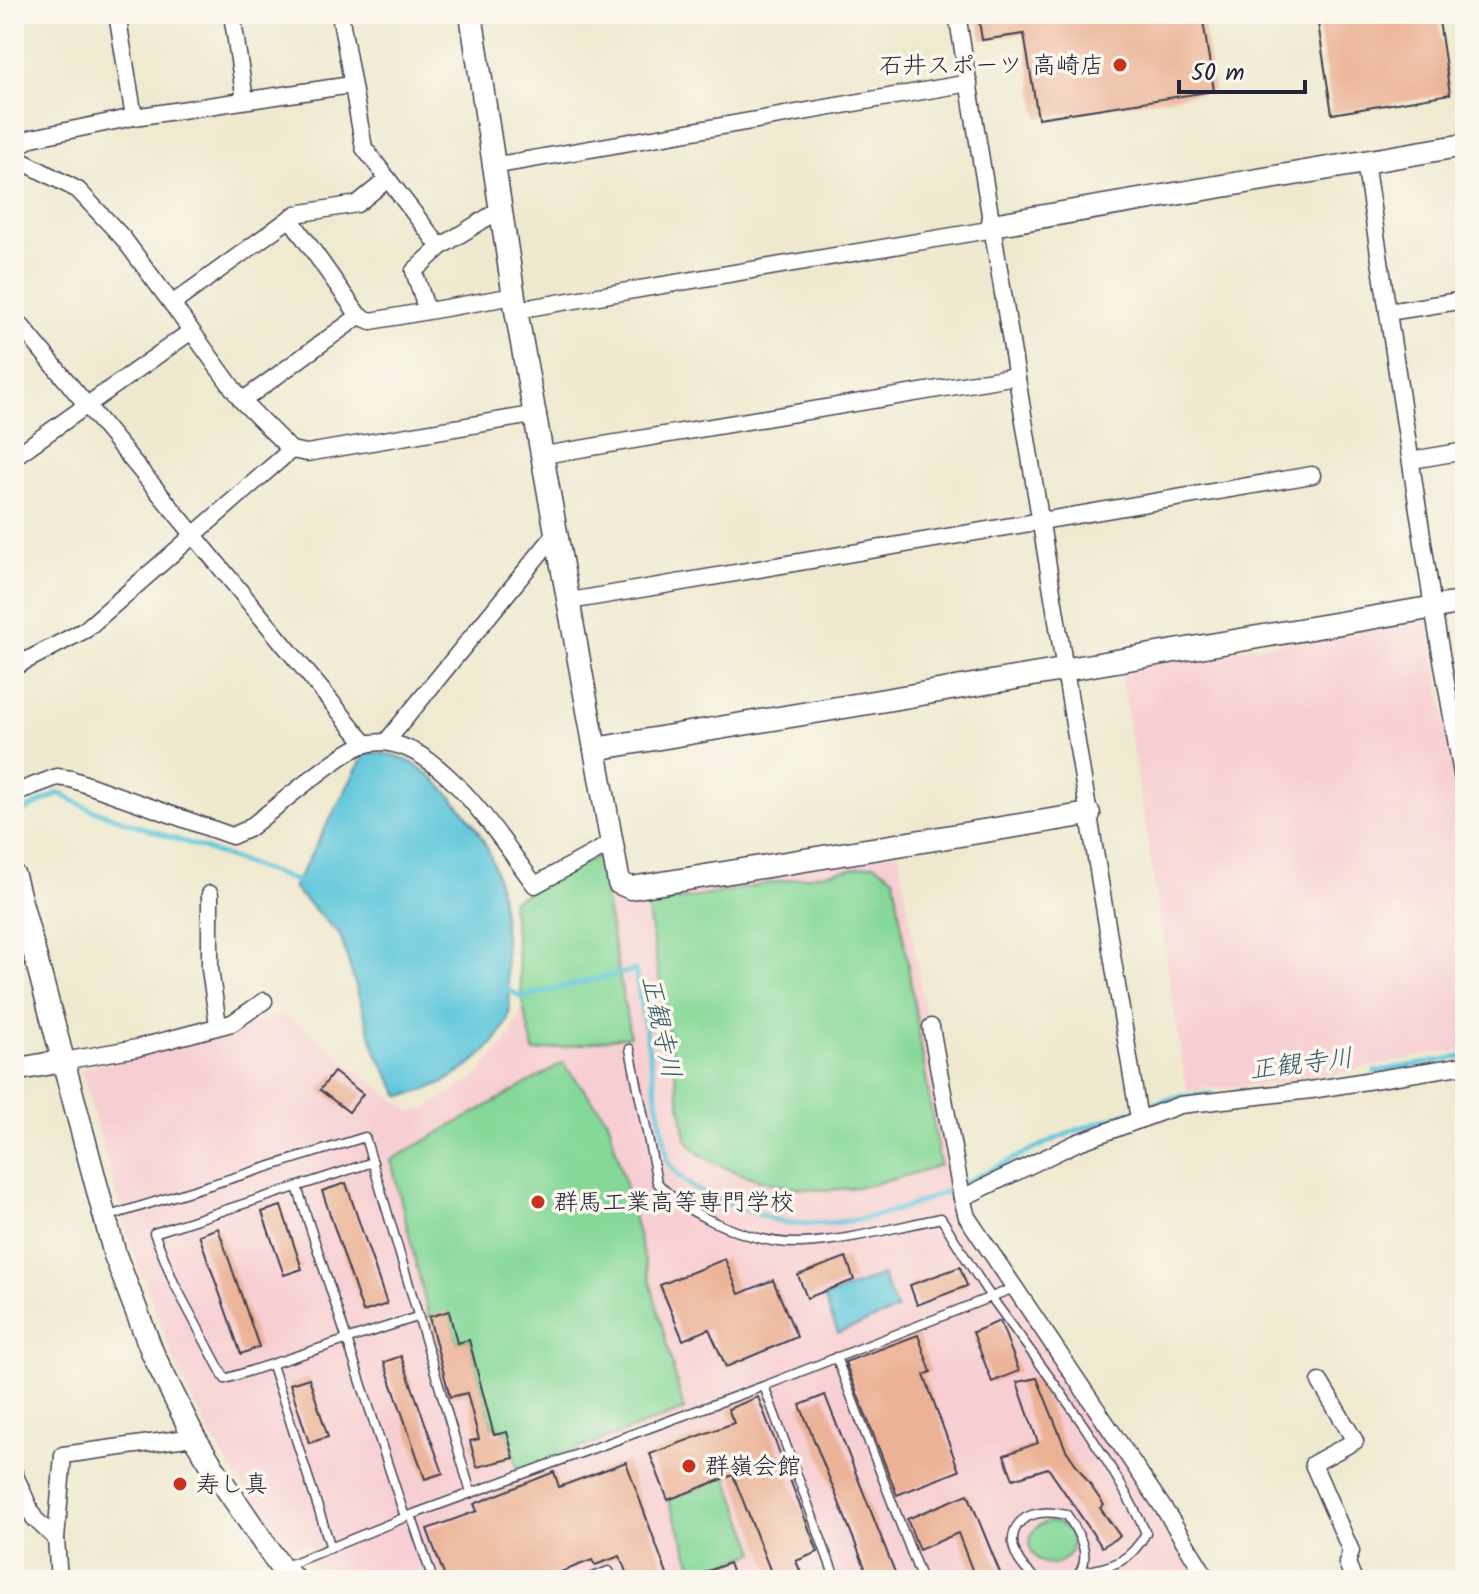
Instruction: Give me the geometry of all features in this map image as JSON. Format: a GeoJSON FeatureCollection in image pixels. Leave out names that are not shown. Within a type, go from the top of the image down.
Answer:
{"type":"FeatureCollection","features":[{"type":"Feature","properties":{"kind":"street"},"geometry":{"type":"LineString","coordinates":[[117,14],[134,117]]}},
{"type":"Feature","properties":{"kind":"street"},"geometry":{"type":"LineString","coordinates":[[232,14],[245,100]]}},
{"type":"Feature","properties":{"kind":"street"},"geometry":{"type":"LineString","coordinates":[[340,14],[364,148],[440,247]]}},
{"type":"Feature","properties":{"kind":"street"},"geometry":{"type":"LineString","coordinates":[[957,14],[1139,1119]]}},
{"type":"Feature","properties":{"kind":"street"},"geometry":{"type":"LineString","coordinates":[[476,15],[492,166],[619,883],[631,888],[1089,814]]}},
{"type":"Feature","properties":{"kind":"street"},"geometry":{"type":"LineString","coordinates":[[492,166],[969,83]]}},
{"type":"Feature","properties":{"kind":"street"},"geometry":{"type":"LineString","coordinates":[[14,148],[32,138],[134,117],[351,85]]}},
{"type":"Feature","properties":{"kind":"street"},"geometry":{"type":"LineString","coordinates":[[290,218],[359,316],[371,321],[427,311],[515,303],[993,227],[1465,145]]}},
{"type":"Feature","properties":{"kind":"street"},"geometry":{"type":"LineString","coordinates":[[14,157],[78,190],[123,238],[242,401],[291,450],[307,453],[538,414]]}},
{"type":"Feature","properties":{"kind":"street"},"geometry":{"type":"LineString","coordinates":[[1365,162],[1433,608],[1465,791]]}},
{"type":"Feature","properties":{"kind":"street"},"geometry":{"type":"LineString","coordinates":[[172,304],[296,214],[357,204],[388,179]]}},
{"type":"Feature","properties":{"kind":"street"},"geometry":{"type":"LineString","coordinates":[[427,311],[414,271],[440,247],[501,209]]}},
{"type":"Feature","properties":{"kind":"street"},"geometry":{"type":"LineString","coordinates":[[1388,312],[1465,300]]}},
{"type":"Feature","properties":{"kind":"street"},"geometry":{"type":"LineString","coordinates":[[242,401],[359,316]]}},
{"type":"Feature","properties":{"kind":"street"},"geometry":{"type":"LineString","coordinates":[[14,317],[366,744]]}},
{"type":"Feature","properties":{"kind":"street"},"geometry":{"type":"LineString","coordinates":[[14,457],[190,332]]}},
{"type":"Feature","properties":{"kind":"street"},"geometry":{"type":"LineString","coordinates":[[544,455],[1016,376]]}},
{"type":"Feature","properties":{"kind":"street"},"geometry":{"type":"LineString","coordinates":[[14,667],[85,630],[291,450]]}},
{"type":"Feature","properties":{"kind":"street"},"geometry":{"type":"LineString","coordinates":[[1412,460],[1465,451]]}},
{"type":"Feature","properties":{"kind":"street"},"geometry":{"type":"LineString","coordinates":[[570,601],[1312,475]]}},
{"type":"Feature","properties":{"kind":"street"},"geometry":{"type":"LineString","coordinates":[[386,742],[558,531]]}},
{"type":"Feature","properties":{"kind":"street"},"geometry":{"type":"LineString","coordinates":[[595,749],[1465,602]]}},
{"type":"Feature","properties":{"kind":"street"},"geometry":{"type":"LineString","coordinates":[[14,793],[57,777],[71,779],[232,836],[248,829],[366,744],[386,742],[402,746],[455,781],[535,885],[610,844]]}},
{"type":"Feature","properties":{"kind":"street"},"geometry":{"type":"LineString","coordinates":[[15,886],[115,1255],[153,1354],[194,1437],[288,1574]]}},
{"type":"Feature","properties":{"kind":"street"},"geometry":{"type":"LineString","coordinates":[[210,894],[210,969],[218,1025]]}},
{"type":"Feature","properties":{"kind":"street"},"geometry":{"type":"LineString","coordinates":[[14,1070],[137,1048],[232,1023],[264,1001]]}},
{"type":"Feature","properties":{"kind":"street"},"geometry":{"type":"LineString","coordinates":[[931,1027],[967,1217],[1208,1580]]}},
{"type":"Feature","properties":{"kind":"street"},"geometry":{"type":"LineString","coordinates":[[962,1198],[1076,1143],[1180,1105],[1311,1090],[1465,1065]]}},
{"type":"Feature","properties":{"kind":"street"},"geometry":{"type":"LineString","coordinates":[[1320,1382],[1355,1441],[1313,1464],[1351,1551],[1347,1563],[1354,1580]]}},
{"type":"Feature","properties":{"kind":"street"},"geometry":{"type":"LineString","coordinates":[[59,1580],[56,1539],[63,1455],[194,1437]]}},
{"type":"Feature","properties":{"kind":"street"},"geometry":{"type":"LineString","coordinates":[[14,1473],[34,1518],[56,1539]]}},
{"type":"Feature","properties":{"kind":"lane"},"geometry":{"type":"LineString","coordinates":[[630,1049],[650,1160],[657,1182],[670,1198],[724,1226],[799,1244],[941,1218],[991,1298],[1066,1399],[1130,1499],[1146,1533],[1139,1545],[1115,1567],[1082,1572],[1073,1580]]}},
{"type":"Feature","properties":{"kind":"lane"},"geometry":{"type":"LineString","coordinates":[[105,1218],[365,1137],[471,1493]]}},
{"type":"Feature","properties":{"kind":"lane"},"geometry":{"type":"LineString","coordinates":[[373,1162],[154,1233],[174,1283],[225,1379],[417,1317]]}},
{"type":"Feature","properties":{"kind":"lane"},"geometry":{"type":"LineString","coordinates":[[297,1187],[346,1341],[433,1580]]}},
{"type":"Feature","properties":{"kind":"lane"},"geometry":{"type":"LineString","coordinates":[[288,1574],[331,1548],[408,1516],[764,1386],[1015,1288]]}},
{"type":"Feature","properties":{"kind":"lane"},"geometry":{"type":"LineString","coordinates":[[836,1357],[922,1580]]}},
{"type":"Feature","properties":{"kind":"lane"},"geometry":{"type":"LineString","coordinates":[[272,1365],[331,1548]]}},
{"type":"Feature","properties":{"kind":"lane"},"geometry":{"type":"LineString","coordinates":[[764,1386],[836,1580]]}},
{"type":"Feature","properties":{"kind":"lane"},"geometry":{"type":"LineString","coordinates":[[1038,1580],[1016,1554],[1013,1535],[1019,1521],[1034,1512],[1067,1515],[1079,1533],[1086,1553],[1082,1572]]}},
{"type":"Feature","properties":{"kind":"lane"},"geometry":{"type":"LineString","coordinates":[[584,1580],[609,1571],[613,1580]]}},
{"type":"Feature","properties":{"kind":"shaded area"},"geometry":{"type":"Polygon","coordinates":[[[1421,621],[1430,630],[1465,838],[1465,1051],[1433,1054],[1311,1079],[1187,1091],[1120,668],[1421,621]]]}},
{"type":"Feature","properties":{"kind":"shaded area","name":"群馬工業高等専門学校"},"geometry":{"type":"Polygon","coordinates":[[[899,852],[952,1184],[1200,1580],[318,1580],[312,1575],[312,1555],[308,1544],[291,1549],[281,1543],[212,1439],[176,1366],[127,1233],[81,1069],[286,1015],[411,1112],[426,1109],[476,1077],[510,1037],[523,1004],[511,901],[598,856],[607,897],[629,897],[899,852]]]}},
{"type":"Feature","properties":{"kind":"green space"},"geometry":{"type":"Polygon","coordinates":[[[598,856],[630,1036],[534,1052],[523,1005],[511,901],[598,856]]]}},
{"type":"Feature","properties":{"kind":"green space"},"geometry":{"type":"Polygon","coordinates":[[[875,864],[894,878],[940,1165],[860,1186],[812,1189],[760,1180],[706,1158],[686,1139],[647,906],[875,864]]]}},
{"type":"Feature","properties":{"kind":"green space"},"geometry":{"type":"Polygon","coordinates":[[[563,1063],[608,1120],[684,1410],[518,1471],[507,1432],[492,1426],[469,1340],[457,1343],[449,1312],[429,1317],[391,1160],[563,1063]]]}},
{"type":"Feature","properties":{"kind":"green space"},"geometry":{"type":"Polygon","coordinates":[[[727,1477],[756,1552],[696,1575],[668,1500],[727,1477]]]}},
{"type":"Feature","properties":{"kind":"green space"},"geometry":{"type":"Polygon","coordinates":[[[1051,1522],[1066,1528],[1072,1543],[1066,1558],[1051,1564],[1036,1558],[1030,1543],[1036,1528],[1051,1522]]]}},
{"type":"Feature","properties":{"kind":"water"},"geometry":{"type":"Polygon","coordinates":[[[366,752],[392,755],[410,762],[438,783],[465,813],[491,857],[503,911],[510,1002],[507,1021],[488,1048],[462,1071],[431,1088],[400,1096],[376,1052],[340,935],[293,888],[366,752]]]}},
{"type":"Feature","properties":{"kind":"water"},"geometry":{"type":"Polygon","coordinates":[[[882,1275],[897,1310],[838,1333],[824,1298],[882,1275]]]}},
{"type":"Feature","properties":{"kind":"building","name":"石井スポーツ 高崎店"},"geometry":{"type":"Polygon","coordinates":[[[978,14],[1202,14],[1214,91],[1038,118],[1024,34],[982,40],[978,14]]]}},
{"type":"Feature","properties":{"kind":"building"},"geometry":{"type":"Polygon","coordinates":[[[1337,14],[1438,14],[1450,94],[1332,114],[1317,17],[1337,14]]]}},
{"type":"Feature","properties":{"kind":"building"},"geometry":{"type":"Polygon","coordinates":[[[334,1072],[363,1094],[349,1112],[320,1090],[334,1072]]]}},
{"type":"Feature","properties":{"kind":"building"},"geometry":{"type":"Polygon","coordinates":[[[346,1183],[387,1304],[363,1312],[322,1191],[346,1183]]]}},
{"type":"Feature","properties":{"kind":"building"},"geometry":{"type":"Polygon","coordinates":[[[281,1206],[302,1269],[284,1275],[262,1212],[281,1206]]]}},
{"type":"Feature","properties":{"kind":"building"},"geometry":{"type":"Polygon","coordinates":[[[218,1228],[259,1347],[241,1354],[199,1235],[218,1228]]]}},
{"type":"Feature","properties":{"kind":"building"},"geometry":{"type":"Polygon","coordinates":[[[846,1257],[854,1280],[807,1298],[798,1275],[846,1257]]]}},
{"type":"Feature","properties":{"kind":"building"},"geometry":{"type":"Polygon","coordinates":[[[725,1259],[739,1294],[773,1280],[797,1337],[726,1367],[709,1329],[683,1340],[660,1285],[725,1259]]]}},
{"type":"Feature","properties":{"kind":"building"},"geometry":{"type":"Polygon","coordinates":[[[960,1267],[967,1286],[917,1305],[910,1285],[960,1267]]]}},
{"type":"Feature","properties":{"kind":"building"},"geometry":{"type":"Polygon","coordinates":[[[449,1311],[457,1343],[469,1340],[494,1435],[507,1432],[514,1458],[477,1467],[470,1441],[479,1439],[467,1393],[450,1397],[429,1317],[449,1311]]]}},
{"type":"Feature","properties":{"kind":"building"},"geometry":{"type":"Polygon","coordinates":[[[1000,1321],[1019,1371],[992,1382],[973,1332],[1000,1321]]]}},
{"type":"Feature","properties":{"kind":"building"},"geometry":{"type":"Polygon","coordinates":[[[918,1335],[931,1372],[924,1375],[959,1471],[897,1495],[845,1362],[918,1335]]]}},
{"type":"Feature","properties":{"kind":"building"},"geometry":{"type":"Polygon","coordinates":[[[401,1356],[443,1473],[425,1479],[384,1362],[401,1356]]]}},
{"type":"Feature","properties":{"kind":"building"},"geometry":{"type":"Polygon","coordinates":[[[309,1378],[328,1437],[309,1443],[290,1384],[309,1378]]]}},
{"type":"Feature","properties":{"kind":"building"},"geometry":{"type":"Polygon","coordinates":[[[1037,1378],[1066,1450],[1104,1505],[1100,1508],[1120,1536],[1102,1547],[1048,1468],[1013,1479],[1004,1455],[1038,1443],[1017,1382],[1037,1378]]]}},
{"type":"Feature","properties":{"kind":"building"},"geometry":{"type":"Polygon","coordinates":[[[825,1395],[898,1580],[870,1580],[800,1405],[825,1395]]]}},
{"type":"Feature","properties":{"kind":"building"},"geometry":{"type":"Polygon","coordinates":[[[758,1397],[818,1552],[796,1561],[804,1580],[774,1580],[733,1475],[668,1500],[650,1454],[734,1423],[728,1409],[758,1397]]]}},
{"type":"Feature","properties":{"kind":"building"},"geometry":{"type":"Polygon","coordinates":[[[626,1462],[669,1580],[629,1580],[620,1556],[595,1565],[592,1560],[540,1580],[446,1580],[427,1529],[477,1511],[474,1504],[554,1472],[559,1487],[626,1462]]]}},
{"type":"Feature","properties":{"kind":"building"},"geometry":{"type":"Polygon","coordinates":[[[968,1494],[1003,1580],[976,1580],[958,1533],[919,1550],[907,1519],[968,1494]]]}},
{"type":"Feature","properties":{"kind":"building"},"geometry":{"type":"Polygon","coordinates":[[[729,1563],[735,1580],[687,1580],[687,1579],[729,1563]]]}},
{"type":"Feature","properties":{"kind":"waterway","name":"正観寺川"},"geometry":{"type":"LineString","coordinates":[[14,816],[59,793],[90,809],[302,883]]}},
{"type":"Feature","properties":{"kind":"waterway","name":"正観寺川"},"geometry":{"type":"LineString","coordinates":[[503,987],[522,997],[635,970],[668,1162],[689,1185],[708,1195],[784,1222],[827,1223],[862,1219],[895,1210],[928,1199],[1064,1135],[1129,1112]]}},
{"type":"Feature","properties":{"kind":"waterway","name":"正観寺川"},"geometry":{"type":"LineString","coordinates":[[1375,1072],[1465,1056]]}},
{"type":"Feature","properties":{"kind":"waterway","name":"正観寺川"},"geometry":{"type":"LineString","coordinates":[[1143,1107],[1177,1097],[1211,1094]]}},
{"type":"Feature","properties":{"kind":"place","name":"石井スポーツ 高崎店"},"geometry":{"type":"Point","coordinates":[1120,65]}},
{"type":"Feature","properties":{"kind":"place","name":"群馬工業高等専門学校"},"geometry":{"type":"Point","coordinates":[538,1202]}},
{"type":"Feature","properties":{"kind":"place","name":"群嶺会館"},"geometry":{"type":"Point","coordinates":[689,1466]}},
{"type":"Feature","properties":{"kind":"place","name":"寿し真"},"geometry":{"type":"Point","coordinates":[180,1484]}}]}
